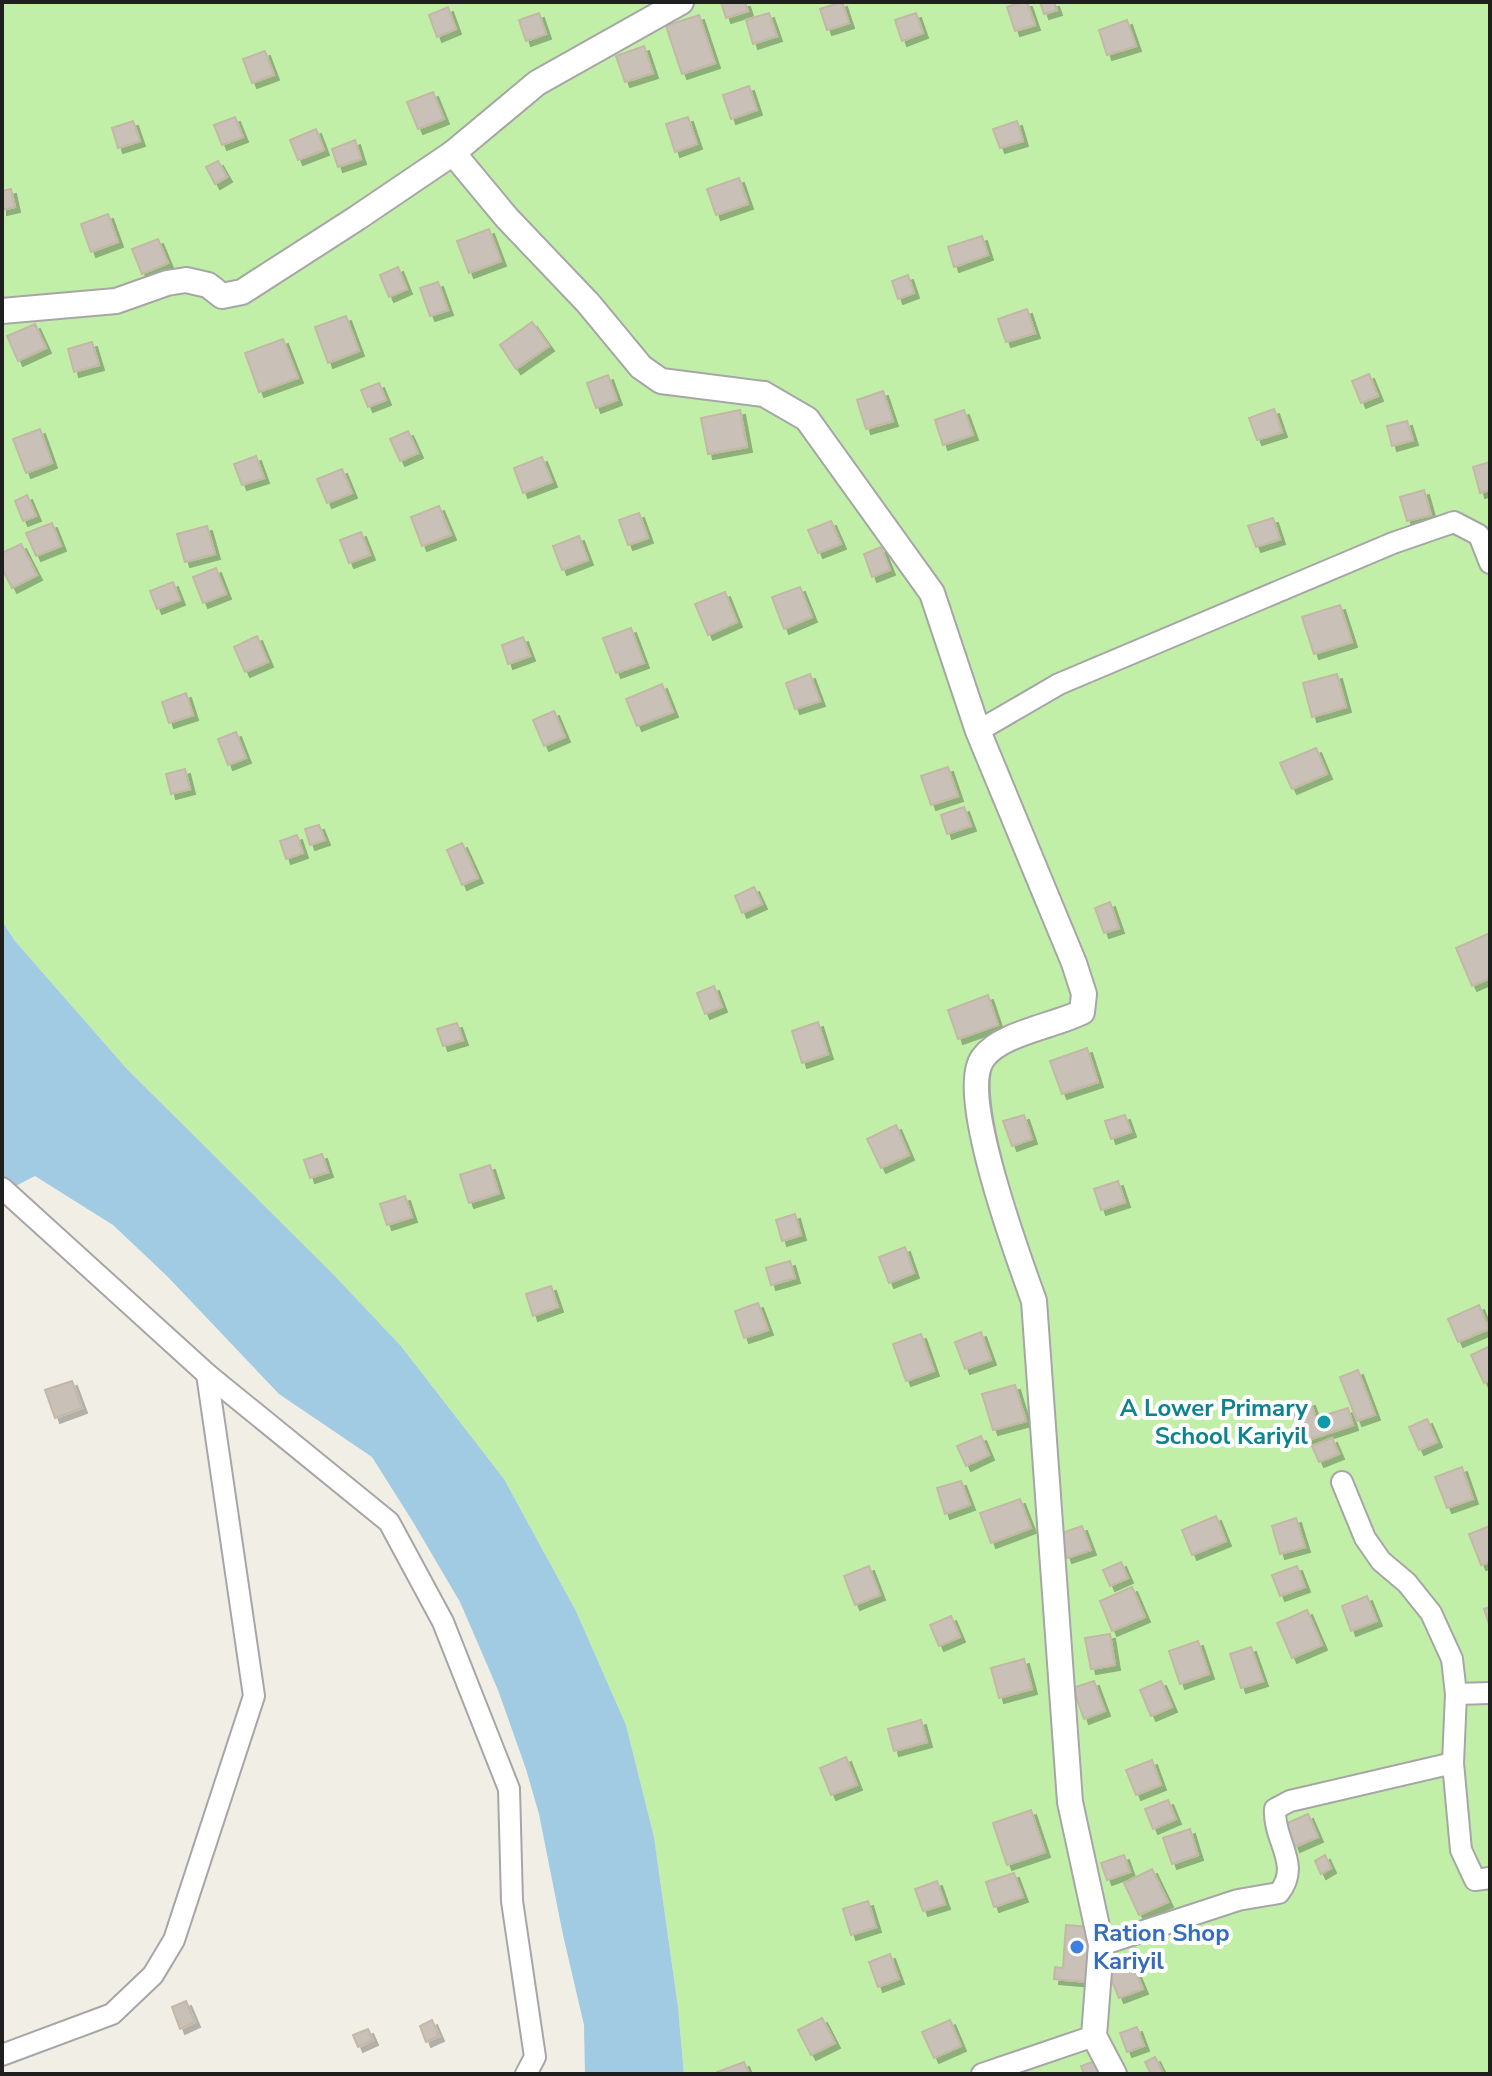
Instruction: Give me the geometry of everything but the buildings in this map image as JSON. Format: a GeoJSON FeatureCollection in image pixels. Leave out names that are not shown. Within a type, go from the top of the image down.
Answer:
{"type":"FeatureCollection","features":[{"type":"Feature","properties":{"kind":"street"},"geometry":{"type":"LineString","coordinates":[[2,311],[116,301],[167,283],[186,280],[208,285],[222,296],[242,292],[453,153],[537,83],[681,2]]}},
{"type":"Feature","properties":{"kind":"street"},"geometry":{"type":"LineString","coordinates":[[453,153],[507,218],[588,303],[641,367],[661,381],[764,394],[807,419],[932,593],[978,731],[1074,963],[1084,994],[1082,1012],[996,1046],[981,1060],[977,1075],[979,1122],[1013,1241],[1034,1301],[1070,1802],[1101,1945],[1094,2036],[1114,2074]]}},
{"type":"Feature","properties":{"kind":"street"},"geometry":{"type":"LineString","coordinates":[[978,731],[1059,684],[1393,543],[1454,522],[1479,535],[1490,563]]}},
{"type":"Feature","properties":{"kind":"street"},"geometry":{"type":"LineString","coordinates":[[2,1188],[207,1374],[389,1522],[443,1622],[509,1789],[512,1901],[535,2057],[526,2074]]}},
{"type":"Feature","properties":{"kind":"street"},"geometry":{"type":"LineString","coordinates":[[2,2055],[112,2014],[153,1975],[174,1940],[254,1696],[207,1374]]}},
{"type":"Feature","properties":{"kind":"street"},"geometry":{"type":"LineString","coordinates":[[1342,1482],[1365,1538],[1381,1561],[1407,1583],[1431,1613],[1452,1659],[1456,1694],[1453,1763],[1461,1850],[1475,1880],[1490,1878]]}},
{"type":"Feature","properties":{"kind":"street"},"geometry":{"type":"LineString","coordinates":[[1456,1694],[1490,1693]]}},
{"type":"Feature","properties":{"kind":"street"},"geometry":{"type":"LineString","coordinates":[[1101,1945],[1238,1900],[1279,1893],[1288,1882],[1289,1864],[1274,1825],[1275,1809],[1290,1801],[1453,1763]]}},
{"type":"Feature","properties":{"kind":"street"},"geometry":{"type":"LineString","coordinates":[[982,2074],[1094,2036]]}},
{"type":"Feature","properties":{"kind":"green space"},"geometry":{"type":"Polygon","coordinates":[[[2,2],[1490,2],[1490,2074],[684,2074],[678,2007],[654,1837],[626,1725],[576,1611],[504,1479],[401,1346],[127,1069],[15,941],[2,921],[2,2]]]}},
{"type":"Feature","properties":{"kind":"water"},"geometry":{"type":"Polygon","coordinates":[[[2,921],[15,941],[127,1069],[401,1346],[504,1479],[576,1611],[626,1725],[654,1837],[678,2007],[684,2074],[585,2074],[584,2025],[539,1814],[526,1769],[498,1690],[460,1602],[372,1457],[279,1394],[167,1276],[113,1225],[35,1176],[2,1193],[2,921]]]}},
{"type":"Feature","properties":{"kind":"place","name":"A Lower Primary School Kariyil"},"geometry":{"type":"Point","coordinates":[1324,1422]}},
{"type":"Feature","properties":{"kind":"place","name":"Ration Shop Kariyil"},"geometry":{"type":"Point","coordinates":[1077,1947]}}]}
